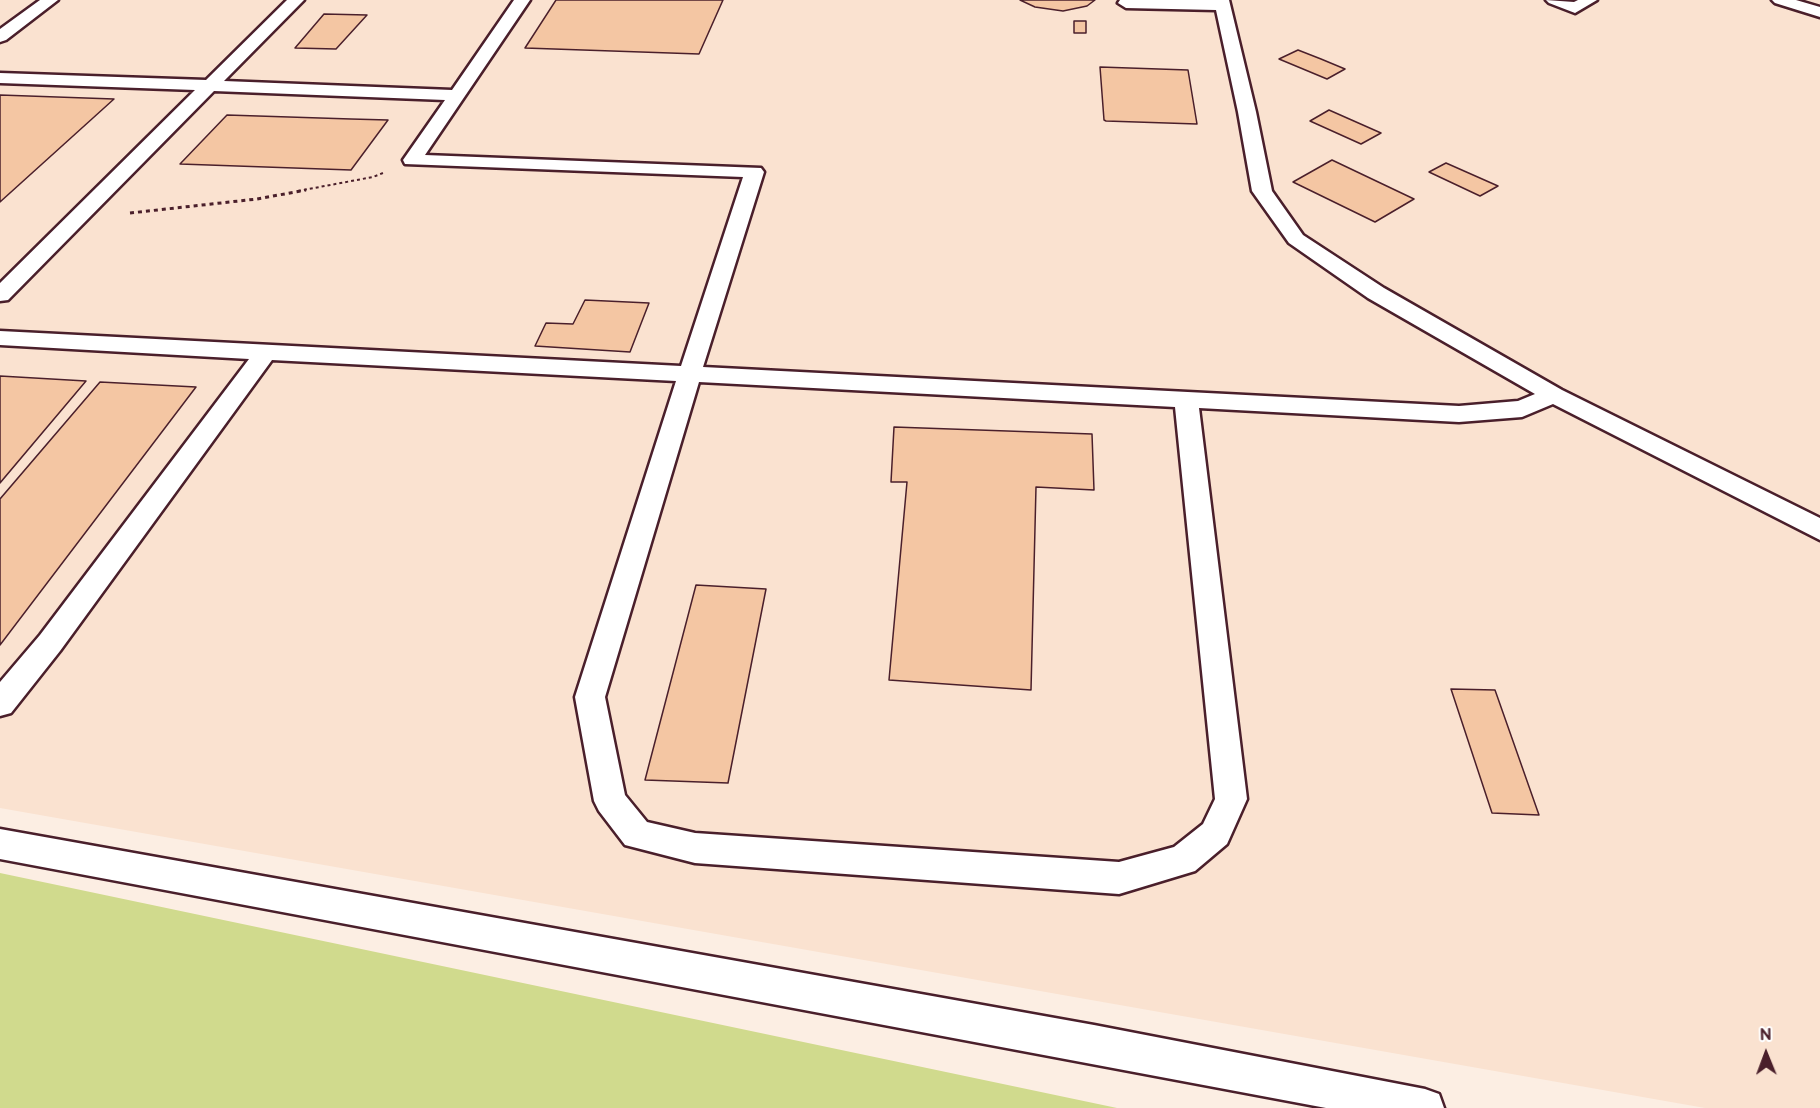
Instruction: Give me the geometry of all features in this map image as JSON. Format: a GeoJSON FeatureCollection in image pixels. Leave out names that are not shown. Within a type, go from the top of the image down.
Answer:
{"type":"FeatureCollection","features":[{"type":"Feature","properties":{"kind":"lane"},"geometry":{"type":"LineString","coordinates":[[0,37],[50,0]]}},
{"type":"Feature","properties":{"kind":"lane"},"geometry":{"type":"LineString","coordinates":[[0,295],[296,0]]}},
{"type":"Feature","properties":{"kind":"lane"},"geometry":{"type":"LineString","coordinates":[[412,160],[522,0]]}},
{"type":"Feature","properties":{"kind":"lane"},"geometry":{"type":"LineString","coordinates":[[1554,0],[1575,8],[1589,0]]}},
{"type":"Feature","properties":{"kind":"lane"},"geometry":{"type":"LineString","coordinates":[[1780,0],[1820,12]]}},
{"type":"Feature","properties":{"kind":"lane"},"geometry":{"type":"LineString","coordinates":[[1126,3],[1221,3],[1247,112],[1262,191],[1296,239],[1376,292],[1554,395],[1820,530]]}},
{"type":"Feature","properties":{"kind":"lane"},"geometry":{"type":"LineString","coordinates":[[0,78],[457,95]]}},
{"type":"Feature","properties":{"kind":"lane"},"geometry":{"type":"LineString","coordinates":[[412,160],[754,172],[590,697],[610,801],[637,835],[695,848],[1119,878],[1183,860],[1215,834],[1231,799],[1186,399]]}},
{"type":"Feature","properties":{"kind":"lane"},"geometry":{"type":"LineString","coordinates":[[0,338],[1459,414],[1522,409],[1554,395]]}},
{"type":"Feature","properties":{"kind":"lane"},"geometry":{"type":"LineString","coordinates":[[0,704],[50,643],[265,353]]}},
{"type":"Feature","properties":{"kind":"lane"},"geometry":{"type":"LineString","coordinates":[[0,844],[1094,1044],[1425,1108]]}},
{"type":"Feature","properties":{"kind":"path"},"geometry":{"type":"LineString","coordinates":[[75,219],[257,199],[373,177],[412,160]]}},
{"type":"Feature","properties":{"kind":"shaded area"},"geometry":{"type":"Polygon","coordinates":[[[0,0],[1820,0],[1820,1108],[1705,1108],[0,808],[0,0]]]}},
{"type":"Feature","properties":{"kind":"green space"},"geometry":{"type":"Polygon","coordinates":[[[0,873],[1117,1108],[0,1108],[0,873]]]}},
{"type":"Feature","properties":{"kind":"building"},"geometry":{"type":"Polygon","coordinates":[[[556,0],[723,0],[699,54],[525,48],[556,0]]]}},
{"type":"Feature","properties":{"kind":"building"},"geometry":{"type":"Polygon","coordinates":[[[1020,0],[1095,0],[1087,6],[1063,11],[1035,7],[1020,0]]]}},
{"type":"Feature","properties":{"kind":"building"},"geometry":{"type":"Polygon","coordinates":[[[324,14],[367,15],[336,49],[295,48],[324,14]]]}},
{"type":"Feature","properties":{"kind":"building"},"geometry":{"type":"Polygon","coordinates":[[[1074,21],[1086,21],[1086,33],[1074,33],[1074,21]]]}},
{"type":"Feature","properties":{"kind":"building"},"geometry":{"type":"Polygon","coordinates":[[[1298,50],[1345,69],[1327,79],[1279,59],[1298,50]]]}},
{"type":"Feature","properties":{"kind":"building"},"geometry":{"type":"Polygon","coordinates":[[[1100,67],[1188,70],[1197,124],[1104,120],[1100,67]]]}},
{"type":"Feature","properties":{"kind":"building"},"geometry":{"type":"Polygon","coordinates":[[[0,95],[114,99],[0,202],[0,95]]]}},
{"type":"Feature","properties":{"kind":"building"},"geometry":{"type":"Polygon","coordinates":[[[1329,110],[1381,133],[1361,144],[1310,121],[1329,110]]]}},
{"type":"Feature","properties":{"kind":"building"},"geometry":{"type":"Polygon","coordinates":[[[227,115],[388,120],[351,170],[180,164],[227,115]]]}},
{"type":"Feature","properties":{"kind":"building"},"geometry":{"type":"Polygon","coordinates":[[[1332,160],[1414,199],[1375,222],[1293,182],[1332,160]]]}},
{"type":"Feature","properties":{"kind":"building"},"geometry":{"type":"Polygon","coordinates":[[[1446,163],[1498,186],[1480,196],[1429,172],[1446,163]]]}},
{"type":"Feature","properties":{"kind":"building"},"geometry":{"type":"Polygon","coordinates":[[[585,300],[649,303],[630,352],[535,346],[546,323],[573,324],[585,300]]]}},
{"type":"Feature","properties":{"kind":"building"},"geometry":{"type":"Polygon","coordinates":[[[0,376],[86,381],[0,483],[0,376]]]}},
{"type":"Feature","properties":{"kind":"building"},"geometry":{"type":"Polygon","coordinates":[[[100,382],[196,387],[0,645],[0,499],[100,382]]]}},
{"type":"Feature","properties":{"kind":"building"},"geometry":{"type":"Polygon","coordinates":[[[894,427],[1092,434],[1094,490],[1036,487],[1031,690],[889,680],[907,482],[891,482],[894,427]]]}},
{"type":"Feature","properties":{"kind":"building"},"geometry":{"type":"Polygon","coordinates":[[[696,585],[766,589],[728,783],[645,780],[696,585]]]}},
{"type":"Feature","properties":{"kind":"building"},"geometry":{"type":"Polygon","coordinates":[[[1451,689],[1495,690],[1539,815],[1492,813],[1451,689]]]}}]}
